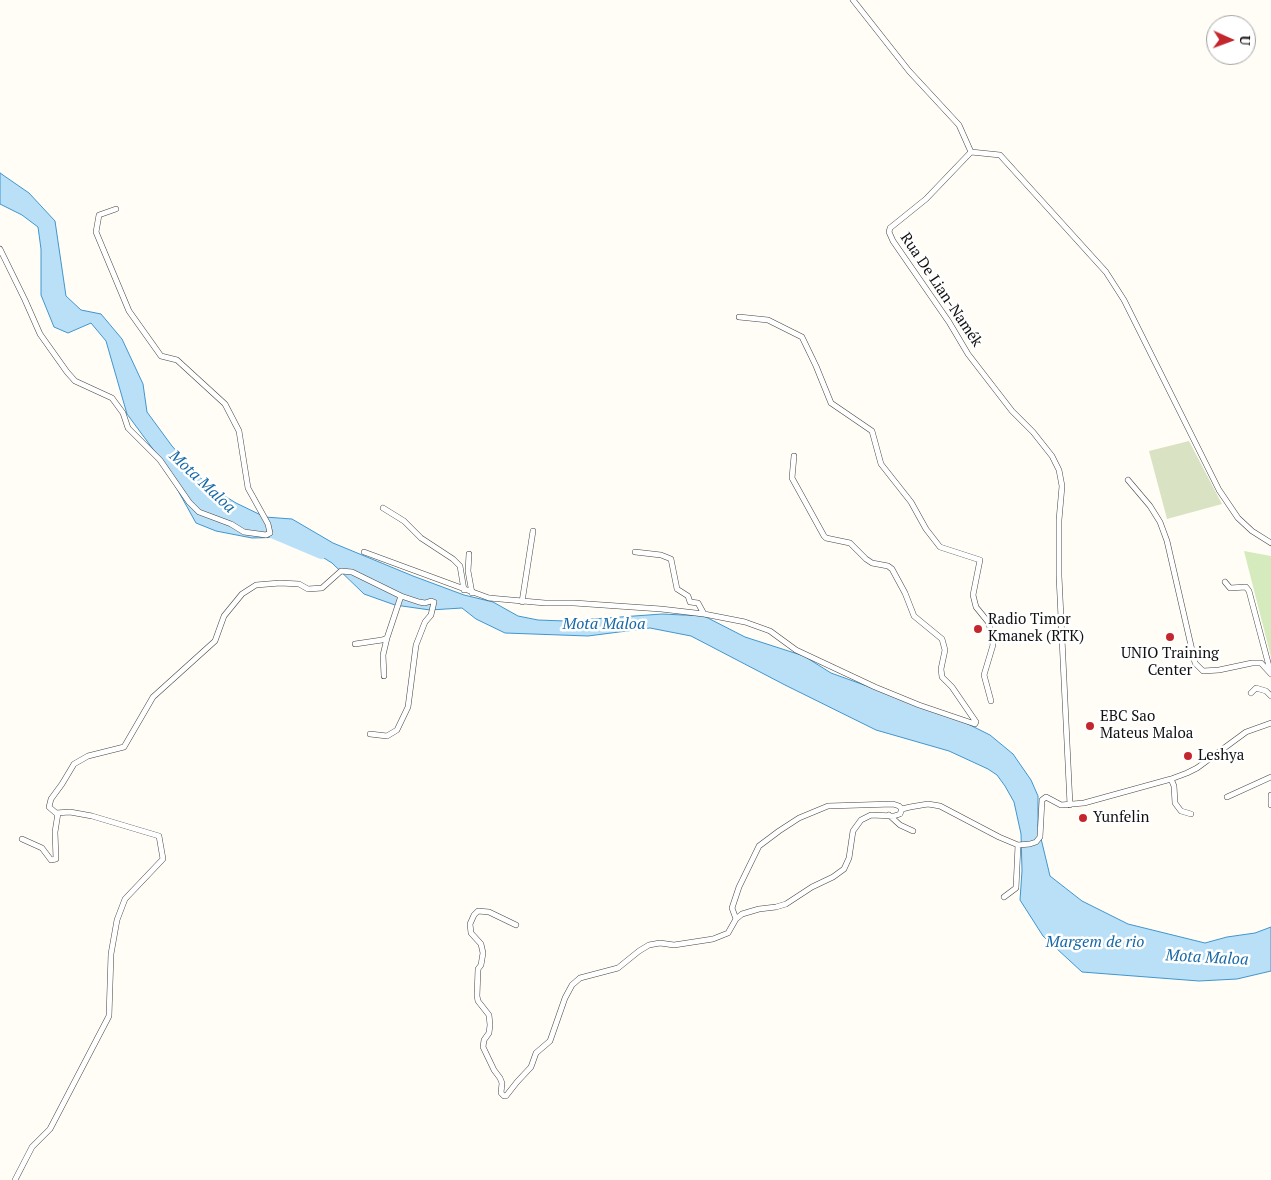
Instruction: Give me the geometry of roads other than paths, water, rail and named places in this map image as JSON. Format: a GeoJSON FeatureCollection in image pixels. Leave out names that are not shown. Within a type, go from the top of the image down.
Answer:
{"type":"FeatureCollection","features":[{"type":"Feature","properties":{"kind":"street"},"geometry":{"type":"LineString","coordinates":[[853,0],[909,71],[959,125],[971,152],[1000,156],[1079,240],[1106,272],[1124,300],[1219,490],[1238,518],[1252,531],[1271,543]]}},
{"type":"Feature","properties":{"kind":"street","name":"Rua De Lian-Namék"},"geometry":{"type":"LineString","coordinates":[[971,152],[926,199],[890,228],[889,232],[893,241],[974,361],[1012,411],[1033,432],[1052,456],[1059,470],[1062,486],[1059,520],[1059,576],[1070,805]]}},
{"type":"Feature","properties":{"kind":"street"},"geometry":{"type":"LineString","coordinates":[[0,249],[40,334],[67,372],[75,380],[112,398],[123,413],[128,428],[160,460],[189,502],[199,512],[232,524],[244,532],[266,535],[270,533],[268,524],[248,488],[239,431],[225,404],[177,360],[161,356],[129,312],[96,232],[100,215],[116,209]]}},
{"type":"Feature","properties":{"kind":"street"},"geometry":{"type":"LineString","coordinates":[[739,318],[768,320],[802,337],[816,366],[830,403],[872,431],[881,464],[911,502],[926,529],[940,547],[980,560],[973,595],[976,607],[989,622],[993,645],[984,675],[991,701]]}},
{"type":"Feature","properties":{"kind":"street"},"geometry":{"type":"LineString","coordinates":[[364,552],[489,598],[552,604],[579,603],[657,608],[745,622],[770,631],[796,650],[858,679],[919,705],[975,724],[952,687],[942,677],[941,669],[945,650],[942,639],[914,616],[892,569],[888,566],[872,563],[850,542],[824,536],[792,478],[794,456]]}},
{"type":"Feature","properties":{"kind":"street"},"geometry":{"type":"LineString","coordinates":[[1128,480],[1150,506],[1160,522],[1167,541],[1195,663],[1203,671],[1261,663],[1271,674]]}},
{"type":"Feature","properties":{"kind":"street"},"geometry":{"type":"LineString","coordinates":[[383,508],[404,521],[421,538],[453,558],[460,566],[464,590]]}},
{"type":"Feature","properties":{"kind":"street"},"geometry":{"type":"LineString","coordinates":[[522,602],[533,531]]}},
{"type":"Feature","properties":{"kind":"street"},"geometry":{"type":"LineString","coordinates":[[635,552],[662,555],[671,559],[677,589],[688,596],[690,602],[698,603],[704,614]]}},
{"type":"Feature","properties":{"kind":"street"},"geometry":{"type":"LineString","coordinates":[[469,554],[468,572],[472,593]]}},
{"type":"Feature","properties":{"kind":"street"},"geometry":{"type":"LineString","coordinates":[[14,1180],[32,1147],[50,1130],[108,1016],[111,954],[117,920],[125,899],[163,859],[159,836],[92,816],[70,812],[58,813],[49,807],[51,799],[74,764],[88,756],[124,747],[154,697],[215,641],[224,616],[232,604],[249,590],[256,585],[280,583],[299,584],[308,589],[322,588],[342,571],[352,572],[401,596],[425,603],[434,602],[431,615],[425,622],[416,645],[408,707],[397,730],[387,736],[370,734]]}},
{"type":"Feature","properties":{"kind":"street"},"geometry":{"type":"LineString","coordinates":[[1225,582],[1230,588],[1246,587],[1249,591],[1271,674]]}},
{"type":"Feature","properties":{"kind":"street"},"geometry":{"type":"LineString","coordinates":[[384,676],[383,655],[386,638],[401,596]]}},
{"type":"Feature","properties":{"kind":"street"},"geometry":{"type":"LineString","coordinates":[[354,644],[386,638]]}},
{"type":"Feature","properties":{"kind":"street"},"geometry":{"type":"LineString","coordinates":[[1251,693],[1256,688],[1266,690],[1271,696]]}},
{"type":"Feature","properties":{"kind":"street"},"geometry":{"type":"LineString","coordinates":[[736,919],[732,908],[739,887],[759,846],[779,830],[799,818],[828,806],[893,804],[902,809],[928,804],[940,806],[984,830],[1018,845],[1036,842],[1040,837],[1042,800],[1046,797],[1061,805],[1102,800],[1187,774],[1246,732],[1271,723]]}},
{"type":"Feature","properties":{"kind":"street"},"geometry":{"type":"LineString","coordinates":[[1227,797],[1271,777]]}},
{"type":"Feature","properties":{"kind":"street"},"geometry":{"type":"LineString","coordinates":[[1171,779],[1174,786],[1175,803],[1180,811],[1190,814]]}},
{"type":"Feature","properties":{"kind":"street"},"geometry":{"type":"LineString","coordinates":[[1271,795],[1271,805]]}},
{"type":"Feature","properties":{"kind":"street"},"geometry":{"type":"LineString","coordinates":[[516,925],[489,912],[478,911],[470,924],[471,933],[481,944],[483,953],[481,965],[478,969],[477,996],[478,1001],[488,1015],[490,1025],[484,1040],[484,1047],[494,1070],[500,1078],[502,1083],[501,1093],[504,1096],[531,1067],[536,1053],[550,1041],[565,998],[572,985],[580,978],[618,968],[649,945],[660,943],[674,945],[713,939],[728,933],[736,919],[747,911],[786,904],[812,887],[844,870],[849,858],[853,831],[861,820],[871,815],[889,814],[894,816],[900,814],[902,809]]}},
{"type":"Feature","properties":{"kind":"street"},"geometry":{"type":"LineString","coordinates":[[22,839],[42,848],[51,860],[56,859],[55,832],[58,813]]}},
{"type":"Feature","properties":{"kind":"street"},"geometry":{"type":"LineString","coordinates":[[889,814],[900,825],[913,831]]}},
{"type":"Feature","properties":{"kind":"street"},"geometry":{"type":"LineString","coordinates":[[1004,897],[1016,888],[1018,845]]}},
{"type":"Feature","properties":{"kind":"water","name":"Margem de rio"},"geometry":{"type":"Polygon","coordinates":[[[0,173],[29,193],[55,221],[66,296],[81,310],[101,314],[122,339],[143,384],[147,412],[172,446],[207,485],[236,503],[265,517],[292,519],[333,543],[464,595],[493,602],[518,616],[538,620],[565,621],[662,614],[704,616],[745,637],[804,656],[831,673],[958,719],[990,735],[1013,754],[1031,780],[1038,796],[1038,826],[1050,876],[1082,901],[1128,924],[1205,943],[1227,937],[1255,933],[1271,927],[1271,971],[1237,979],[1199,981],[1082,972],[1043,936],[1020,900],[1022,871],[1021,834],[1014,802],[997,775],[949,751],[876,730],[691,636],[650,628],[588,636],[505,633],[476,619],[462,608],[430,610],[395,605],[364,594],[332,563],[290,537],[252,538],[216,531],[196,523],[161,460],[127,414],[106,341],[91,323],[68,333],[54,327],[41,295],[41,249],[38,227],[22,215],[0,204],[0,173]]]}},
{"type":"Feature","properties":{"kind":"waterway","name":"Mota Maloa"},"geometry":{"type":"LineString","coordinates":[[269,532],[321,554]]}},
{"type":"Feature","properties":{"kind":"place","name":"Radio Timor Kmanek (RTK)"},"geometry":{"type":"Point","coordinates":[978,629]}},
{"type":"Feature","properties":{"kind":"place","name":"UNIO Training Center"},"geometry":{"type":"Point","coordinates":[1170,637]}},
{"type":"Feature","properties":{"kind":"place","name":"EBC Sao Mateus Maloa"},"geometry":{"type":"Point","coordinates":[1090,726]}},
{"type":"Feature","properties":{"kind":"place","name":"Leshya"},"geometry":{"type":"Point","coordinates":[1188,756]}},
{"type":"Feature","properties":{"kind":"place","name":"Yunfelin"},"geometry":{"type":"Point","coordinates":[1083,818]}}]}
